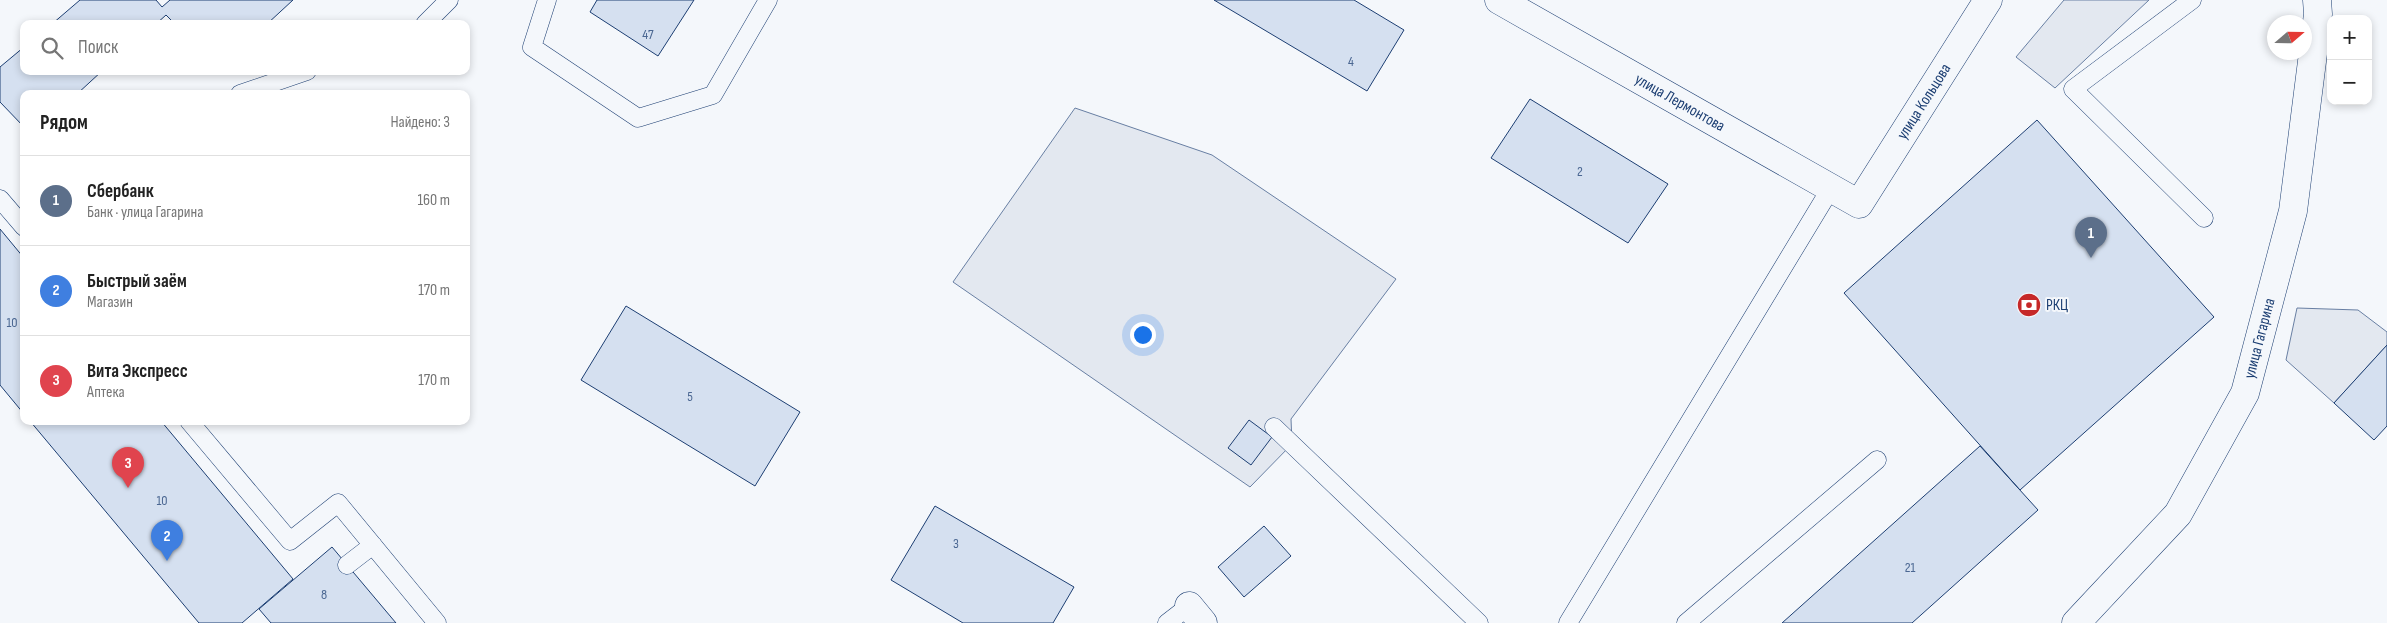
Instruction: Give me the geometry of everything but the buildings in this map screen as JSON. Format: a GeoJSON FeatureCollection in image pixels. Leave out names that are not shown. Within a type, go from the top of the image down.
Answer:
{"type":"FeatureCollection","features":[{"type":"Feature","properties":{"kind":"main road","name":"улица Лермонтова"},"geometry":{"type":"LineString","coordinates":[[1499,0],[1859,204]]}},
{"type":"Feature","properties":{"kind":"main road","name":"улица Кольцова"},"geometry":{"type":"LineString","coordinates":[[1859,204],[1988,0]]}},
{"type":"Feature","properties":{"kind":"main road","name":"улица Гагарина"},"geometry":{"type":"LineString","coordinates":[[2076,623],[2178,514],[2245,393],[2293,211],[2318,14],[2317,0]]}},
{"type":"Feature","properties":{"kind":"lane"},"geometry":{"type":"LineString","coordinates":[[429,20],[449,0]]}},
{"type":"Feature","properties":{"kind":"lane"},"geometry":{"type":"LineString","coordinates":[[547,0],[532,47],[638,118],[713,95],[768,0]]}},
{"type":"Feature","properties":{"kind":"lane"},"geometry":{"type":"LineString","coordinates":[[2192,0],[2072,89],[2204,218]]}},
{"type":"Feature","properties":{"kind":"lane"},"geometry":{"type":"LineString","coordinates":[[251,90],[295,75]]}},
{"type":"Feature","properties":{"kind":"lane"},"geometry":{"type":"LineString","coordinates":[[1568,623],[1831,188]]}},
{"type":"Feature","properties":{"kind":"lane"},"geometry":{"type":"LineString","coordinates":[[0,199],[20,222]]}},
{"type":"Feature","properties":{"kind":"lane"},"geometry":{"type":"LineString","coordinates":[[192,425],[290,542],[338,503],[437,623]]}},
{"type":"Feature","properties":{"kind":"lane"},"geometry":{"type":"LineString","coordinates":[[1274,427],[1479,623]]}},
{"type":"Feature","properties":{"kind":"lane"},"geometry":{"type":"LineString","coordinates":[[1686,623],[1877,460]]}},
{"type":"Feature","properties":{"kind":"lane"},"geometry":{"type":"LineString","coordinates":[[347,565],[373,545]]}},
{"type":"Feature","properties":{"kind":"lane"},"geometry":{"type":"LineString","coordinates":[[1167,623],[1196,614]]}},
{"type":"Feature","properties":{"kind":"shaded area"},"geometry":{"type":"Polygon","coordinates":[[[2064,0],[2149,0],[2055,88],[2016,57],[2064,0]]]}},
{"type":"Feature","properties":{"kind":"shaded area"},"geometry":{"type":"Polygon","coordinates":[[[1075,108],[1212,155],[1396,279],[1291,419],[1292,444],[1250,487],[953,282],[1075,108]]]}},
{"type":"Feature","properties":{"kind":"shaded area"},"geometry":{"type":"Polygon","coordinates":[[[2297,308],[2358,310],[2387,332],[2387,345],[2334,403],[2286,360],[2297,308]]]}},
{"type":"Feature","properties":{"kind":"place","name":"Сбербанк"},"geometry":{"type":"Point","coordinates":[2091,258]}},
{"type":"Feature","properties":{"kind":"place","name":"РКЦ"},"geometry":{"type":"Point","coordinates":[2029,305]}},
{"type":"Feature","properties":{"kind":"place","name":"Вита Экспресс"},"geometry":{"type":"Point","coordinates":[128,488]}},
{"type":"Feature","properties":{"kind":"place","name":"Быстрый заём"},"geometry":{"type":"Point","coordinates":[167,561]}}]}
